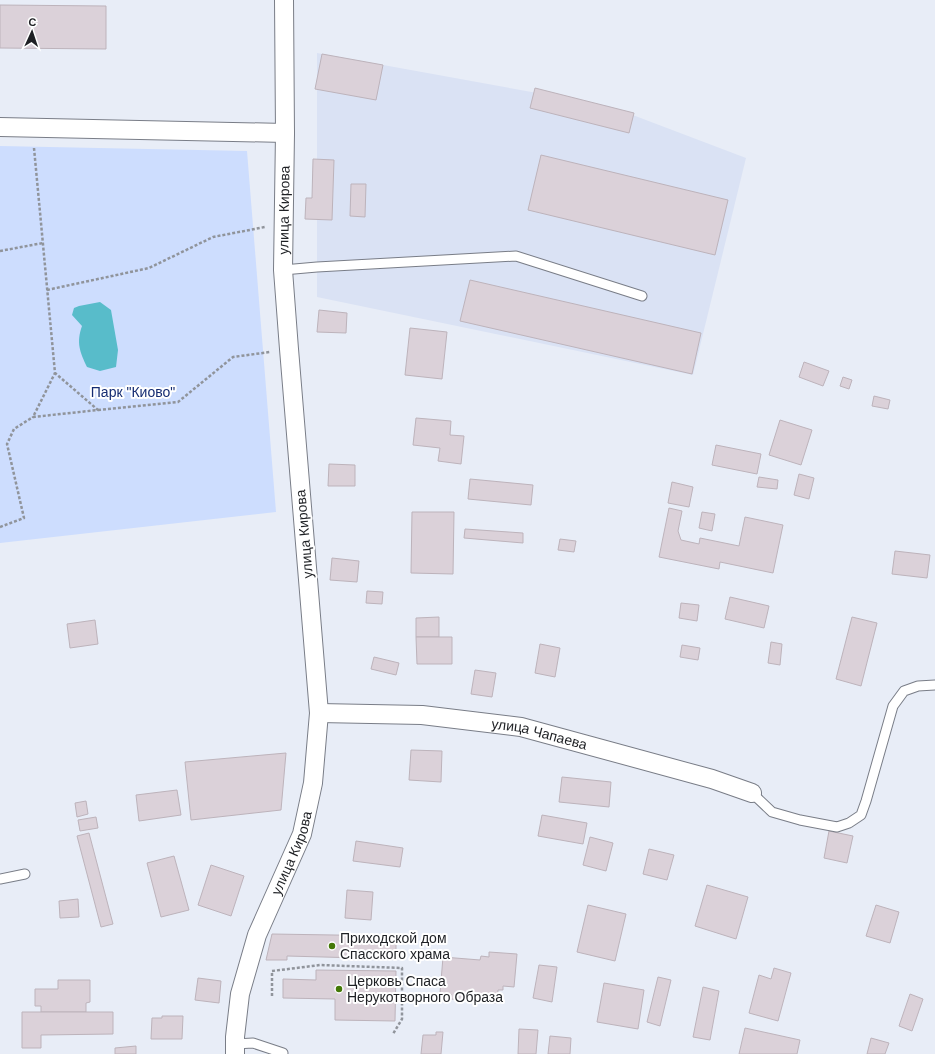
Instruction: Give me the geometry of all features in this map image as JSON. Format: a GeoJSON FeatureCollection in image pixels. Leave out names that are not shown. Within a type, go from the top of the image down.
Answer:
{"type":"FeatureCollection","features":[{"type":"Feature","properties":{"kind":"street","name":"улица Кирова"},"geometry":{"type":"LineString","coordinates":[[235,1049],[240,994],[257,935],[302,834],[313,783],[320,713],[283,270],[285,133],[284,0]]}},
{"type":"Feature","properties":{"kind":"street"},"geometry":{"type":"LineString","coordinates":[[0,127],[285,133]]}},
{"type":"Feature","properties":{"kind":"street","name":"улица Чапаева"},"geometry":{"type":"LineString","coordinates":[[320,713],[422,715],[521,727],[712,779],[752,793]]}},
{"type":"Feature","properties":{"kind":"lane"},"geometry":{"type":"LineString","coordinates":[[283,270],[325,266],[516,256],[642,296]]}},
{"type":"Feature","properties":{"kind":"lane"},"geometry":{"type":"LineString","coordinates":[[752,793],[772,812],[800,820],[837,827],[849,823],[861,815],[893,706],[904,691],[918,686],[935,685]]}},
{"type":"Feature","properties":{"kind":"lane"},"geometry":{"type":"LineString","coordinates":[[0,879],[25,874]]}},
{"type":"Feature","properties":{"kind":"lane"},"geometry":{"type":"LineString","coordinates":[[235,1049],[253,1043],[283,1054]]}},
{"type":"Feature","properties":{"kind":"path"},"geometry":{"type":"LineString","coordinates":[[32,127],[55,373],[33,417]]}},
{"type":"Feature","properties":{"kind":"path"},"geometry":{"type":"LineString","coordinates":[[47,290],[149,268],[213,237],[284,224]]}},
{"type":"Feature","properties":{"kind":"path"},"geometry":{"type":"LineString","coordinates":[[0,251],[43,243]]}},
{"type":"Feature","properties":{"kind":"path"},"geometry":{"type":"LineString","coordinates":[[0,527],[24,518],[7,444],[14,429],[33,417],[178,402],[233,357],[289,349]]}},
{"type":"Feature","properties":{"kind":"path"},"geometry":{"type":"LineString","coordinates":[[55,373],[98,410]]}},
{"type":"Feature","properties":{"kind":"path"},"geometry":{"type":"LineString","coordinates":[[272,996],[272,971],[320,965],[402,968],[402,1020],[393,1034]]}},
{"type":"Feature","properties":{"kind":"shaded area"},"geometry":{"type":"Polygon","coordinates":[[[317,53],[609,106],[746,158],[693,375],[317,297],[317,53]]]}},
{"type":"Feature","properties":{"kind":"shaded area"},"geometry":{"type":"Polygon","coordinates":[[[100,302],[111,310],[118,350],[116,367],[100,371],[87,367],[82,357],[79,337],[82,326],[72,315],[74,308],[100,302]]]}},
{"type":"Feature","properties":{"kind":"green space","name":"Парк \"Киово\""},"geometry":{"type":"Polygon","coordinates":[[[0,146],[247,151],[276,512],[0,543],[0,146]]]}},
{"type":"Feature","properties":{"kind":"building"},"geometry":{"type":"Polygon","coordinates":[[[0,5],[106,6],[106,49],[0,48],[0,5]]]}},
{"type":"Feature","properties":{"kind":"building"},"geometry":{"type":"Polygon","coordinates":[[[322,54],[383,65],[376,100],[315,89],[322,54]]]}},
{"type":"Feature","properties":{"kind":"building"},"geometry":{"type":"Polygon","coordinates":[[[535,88],[634,113],[629,133],[530,108],[535,88]]]}},
{"type":"Feature","properties":{"kind":"building"},"geometry":{"type":"Polygon","coordinates":[[[541,155],[728,200],[715,255],[528,210],[541,155]]]}},
{"type":"Feature","properties":{"kind":"building"},"geometry":{"type":"Polygon","coordinates":[[[313,159],[334,160],[332,220],[305,219],[306,198],[312,198],[313,159]]]}},
{"type":"Feature","properties":{"kind":"building"},"geometry":{"type":"Polygon","coordinates":[[[351,184],[366,184],[365,217],[350,216],[351,184]]]}},
{"type":"Feature","properties":{"kind":"building"},"geometry":{"type":"Polygon","coordinates":[[[470,280],[701,333],[692,374],[460,321],[470,280]]]}},
{"type":"Feature","properties":{"kind":"building"},"geometry":{"type":"Polygon","coordinates":[[[319,310],[347,313],[346,333],[317,332],[319,310]]]}},
{"type":"Feature","properties":{"kind":"building"},"geometry":{"type":"Polygon","coordinates":[[[410,328],[447,332],[442,379],[405,375],[410,328]]]}},
{"type":"Feature","properties":{"kind":"building"},"geometry":{"type":"Polygon","coordinates":[[[804,362],[829,371],[823,386],[799,377],[804,362]]]}},
{"type":"Feature","properties":{"kind":"building"},"geometry":{"type":"Polygon","coordinates":[[[843,377],[852,380],[849,389],[840,386],[843,377]]]}},
{"type":"Feature","properties":{"kind":"building"},"geometry":{"type":"Polygon","coordinates":[[[874,396],[890,400],[888,409],[872,406],[874,396]]]}},
{"type":"Feature","properties":{"kind":"building"},"geometry":{"type":"Polygon","coordinates":[[[416,418],[451,421],[450,435],[464,436],[461,464],[438,461],[440,448],[413,445],[416,418]]]}},
{"type":"Feature","properties":{"kind":"building"},"geometry":{"type":"Polygon","coordinates":[[[780,420],[812,430],[801,465],[769,455],[780,420]]]}},
{"type":"Feature","properties":{"kind":"building"},"geometry":{"type":"Polygon","coordinates":[[[716,445],[761,454],[757,474],[712,465],[716,445]]]}},
{"type":"Feature","properties":{"kind":"building"},"geometry":{"type":"Polygon","coordinates":[[[329,464],[355,465],[355,486],[328,486],[329,464]]]}},
{"type":"Feature","properties":{"kind":"building"},"geometry":{"type":"Polygon","coordinates":[[[799,474],[814,478],[809,499],[794,495],[799,474]]]}},
{"type":"Feature","properties":{"kind":"building"},"geometry":{"type":"Polygon","coordinates":[[[759,477],[778,480],[777,489],[757,487],[759,477]]]}},
{"type":"Feature","properties":{"kind":"building"},"geometry":{"type":"Polygon","coordinates":[[[470,479],[533,485],[531,505],[468,499],[470,479]]]}},
{"type":"Feature","properties":{"kind":"building"},"geometry":{"type":"Polygon","coordinates":[[[672,482],[693,487],[689,507],[668,503],[672,482]]]}},
{"type":"Feature","properties":{"kind":"building"},"geometry":{"type":"Polygon","coordinates":[[[669,508],[682,511],[678,531],[681,540],[699,544],[700,538],[739,546],[745,517],[783,525],[773,573],[720,562],[719,569],[659,557],[669,508]]]}},
{"type":"Feature","properties":{"kind":"building"},"geometry":{"type":"Polygon","coordinates":[[[412,512],[454,512],[453,574],[411,573],[412,512]]]}},
{"type":"Feature","properties":{"kind":"building"},"geometry":{"type":"Polygon","coordinates":[[[702,512],[715,514],[712,531],[699,528],[702,512]]]}},
{"type":"Feature","properties":{"kind":"building"},"geometry":{"type":"Polygon","coordinates":[[[465,529],[523,533],[523,543],[464,538],[465,529]]]}},
{"type":"Feature","properties":{"kind":"building"},"geometry":{"type":"Polygon","coordinates":[[[560,539],[576,541],[574,552],[558,550],[560,539]]]}},
{"type":"Feature","properties":{"kind":"building"},"geometry":{"type":"Polygon","coordinates":[[[895,551],[930,555],[927,578],[892,574],[895,551]]]}},
{"type":"Feature","properties":{"kind":"building"},"geometry":{"type":"Polygon","coordinates":[[[332,558],[359,561],[357,582],[330,580],[332,558]]]}},
{"type":"Feature","properties":{"kind":"building"},"geometry":{"type":"Polygon","coordinates":[[[367,591],[383,592],[382,604],[366,603],[367,591]]]}},
{"type":"Feature","properties":{"kind":"building"},"geometry":{"type":"Polygon","coordinates":[[[730,597],[769,606],[764,628],[725,619],[730,597]]]}},
{"type":"Feature","properties":{"kind":"building"},"geometry":{"type":"Polygon","coordinates":[[[681,603],[699,605],[697,621],[679,618],[681,603]]]}},
{"type":"Feature","properties":{"kind":"building"},"geometry":{"type":"Polygon","coordinates":[[[439,617],[439,637],[416,637],[416,618],[439,617]]]}},
{"type":"Feature","properties":{"kind":"building"},"geometry":{"type":"Polygon","coordinates":[[[852,617],[877,623],[861,686],[836,679],[852,617]]]}},
{"type":"Feature","properties":{"kind":"building"},"geometry":{"type":"Polygon","coordinates":[[[95,620],[98,644],[70,648],[67,624],[95,620]]]}},
{"type":"Feature","properties":{"kind":"building"},"geometry":{"type":"Polygon","coordinates":[[[416,637],[452,637],[452,664],[417,664],[416,637]]]}},
{"type":"Feature","properties":{"kind":"building"},"geometry":{"type":"Polygon","coordinates":[[[771,642],[782,644],[780,665],[768,663],[771,642]]]}},
{"type":"Feature","properties":{"kind":"building"},"geometry":{"type":"Polygon","coordinates":[[[540,644],[560,648],[555,677],[535,673],[540,644]]]}},
{"type":"Feature","properties":{"kind":"building"},"geometry":{"type":"Polygon","coordinates":[[[682,645],[700,648],[698,660],[680,657],[682,645]]]}},
{"type":"Feature","properties":{"kind":"building"},"geometry":{"type":"Polygon","coordinates":[[[374,657],[399,663],[396,675],[371,669],[374,657]]]}},
{"type":"Feature","properties":{"kind":"building"},"geometry":{"type":"Polygon","coordinates":[[[475,670],[496,673],[492,697],[471,694],[475,670]]]}},
{"type":"Feature","properties":{"kind":"building"},"geometry":{"type":"Polygon","coordinates":[[[411,750],[442,751],[441,782],[409,780],[411,750]]]}},
{"type":"Feature","properties":{"kind":"building"},"geometry":{"type":"Polygon","coordinates":[[[286,753],[281,810],[191,820],[185,762],[286,753]]]}},
{"type":"Feature","properties":{"kind":"building"},"geometry":{"type":"Polygon","coordinates":[[[562,777],[611,782],[609,807],[559,802],[562,777]]]}},
{"type":"Feature","properties":{"kind":"building"},"geometry":{"type":"Polygon","coordinates":[[[177,790],[181,815],[139,821],[136,795],[177,790]]]}},
{"type":"Feature","properties":{"kind":"building"},"geometry":{"type":"Polygon","coordinates":[[[86,801],[88,814],[77,817],[75,803],[86,801]]]}},
{"type":"Feature","properties":{"kind":"building"},"geometry":{"type":"Polygon","coordinates":[[[542,815],[587,823],[583,844],[538,836],[542,815]]]}},
{"type":"Feature","properties":{"kind":"building"},"geometry":{"type":"Polygon","coordinates":[[[96,817],[98,828],[80,831],[78,820],[96,817]]]}},
{"type":"Feature","properties":{"kind":"building"},"geometry":{"type":"Polygon","coordinates":[[[829,831],[853,836],[847,863],[824,858],[829,831]]]}},
{"type":"Feature","properties":{"kind":"building"},"geometry":{"type":"Polygon","coordinates":[[[89,833],[113,924],[101,927],[77,836],[89,833]]]}},
{"type":"Feature","properties":{"kind":"building"},"geometry":{"type":"Polygon","coordinates":[[[590,837],[613,843],[606,871],[583,865],[590,837]]]}},
{"type":"Feature","properties":{"kind":"building"},"geometry":{"type":"Polygon","coordinates":[[[356,841],[403,848],[400,867],[353,861],[356,841]]]}},
{"type":"Feature","properties":{"kind":"building"},"geometry":{"type":"Polygon","coordinates":[[[649,849],[674,855],[667,880],[643,874],[649,849]]]}},
{"type":"Feature","properties":{"kind":"building"},"geometry":{"type":"Polygon","coordinates":[[[174,856],[189,910],[161,917],[147,863],[174,856]]]}},
{"type":"Feature","properties":{"kind":"building"},"geometry":{"type":"Polygon","coordinates":[[[211,865],[244,876],[231,916],[198,905],[211,865]]]}},
{"type":"Feature","properties":{"kind":"building"},"geometry":{"type":"Polygon","coordinates":[[[707,885],[748,897],[736,939],[695,926],[707,885]]]}},
{"type":"Feature","properties":{"kind":"building"},"geometry":{"type":"Polygon","coordinates":[[[347,890],[373,892],[371,920],[345,918],[347,890]]]}},
{"type":"Feature","properties":{"kind":"building"},"geometry":{"type":"Polygon","coordinates":[[[78,899],[79,917],[60,918],[59,901],[78,899]]]}},
{"type":"Feature","properties":{"kind":"building"},"geometry":{"type":"Polygon","coordinates":[[[588,905],[626,914],[615,961],[577,952],[588,905]]]}},
{"type":"Feature","properties":{"kind":"building"},"geometry":{"type":"Polygon","coordinates":[[[876,905],[899,912],[890,943],[866,936],[876,905]]]}},
{"type":"Feature","properties":{"kind":"building","name":"Приходской дом Спасского храма"},"geometry":{"type":"Polygon","coordinates":[[[272,934],[396,936],[396,959],[287,956],[287,960],[266,960],[272,934]]]}},
{"type":"Feature","properties":{"kind":"building"},"geometry":{"type":"Polygon","coordinates":[[[489,952],[517,954],[514,987],[503,986],[503,990],[498,990],[497,1003],[451,999],[451,994],[440,993],[443,957],[480,960],[481,956],[489,957],[489,952]]]}},
{"type":"Feature","properties":{"kind":"building"},"geometry":{"type":"Polygon","coordinates":[[[539,965],[557,967],[552,1002],[533,998],[539,965]]]}},
{"type":"Feature","properties":{"kind":"building"},"geometry":{"type":"Polygon","coordinates":[[[774,968],[791,973],[778,1021],[749,1013],[759,975],[771,979],[774,968]]]}},
{"type":"Feature","properties":{"kind":"building","name":"Церковь Спаса Нерукотворного Образа"},"geometry":{"type":"Polygon","coordinates":[[[316,970],[396,971],[395,1021],[335,1020],[335,999],[283,998],[283,979],[316,980],[316,970]]]}},
{"type":"Feature","properties":{"kind":"building"},"geometry":{"type":"Polygon","coordinates":[[[658,977],[671,980],[660,1026],[647,1022],[658,977]]]}},
{"type":"Feature","properties":{"kind":"building"},"geometry":{"type":"Polygon","coordinates":[[[198,978],[221,981],[219,1003],[195,1000],[198,978]]]}},
{"type":"Feature","properties":{"kind":"building"},"geometry":{"type":"Polygon","coordinates":[[[58,980],[90,980],[90,1002],[86,1003],[86,1012],[41,1012],[41,1006],[35,1006],[35,989],[58,989],[58,980]]]}},
{"type":"Feature","properties":{"kind":"building"},"geometry":{"type":"Polygon","coordinates":[[[604,983],[644,990],[638,1029],[597,1022],[604,983]]]}},
{"type":"Feature","properties":{"kind":"building"},"geometry":{"type":"Polygon","coordinates":[[[703,987],[719,991],[710,1040],[693,1037],[703,987]]]}},
{"type":"Feature","properties":{"kind":"building"},"geometry":{"type":"Polygon","coordinates":[[[910,994],[923,999],[912,1031],[899,1026],[910,994]]]}},
{"type":"Feature","properties":{"kind":"building"},"geometry":{"type":"Polygon","coordinates":[[[22,1012],[113,1012],[113,1034],[41,1035],[41,1048],[22,1048],[22,1012]]]}},
{"type":"Feature","properties":{"kind":"building"},"geometry":{"type":"Polygon","coordinates":[[[162,1016],[183,1016],[182,1039],[151,1039],[152,1018],[162,1018],[162,1016]]]}},
{"type":"Feature","properties":{"kind":"building"},"geometry":{"type":"Polygon","coordinates":[[[745,1028],[800,1040],[797,1054],[739,1054],[745,1028]]]}},
{"type":"Feature","properties":{"kind":"building"},"geometry":{"type":"Polygon","coordinates":[[[519,1029],[538,1030],[536,1054],[518,1054],[519,1029]]]}},
{"type":"Feature","properties":{"kind":"building"},"geometry":{"type":"Polygon","coordinates":[[[436,1032],[443,1032],[441,1054],[421,1054],[423,1035],[436,1035],[436,1032]]]}},
{"type":"Feature","properties":{"kind":"building"},"geometry":{"type":"Polygon","coordinates":[[[550,1036],[571,1038],[570,1054],[548,1054],[550,1036]]]}},
{"type":"Feature","properties":{"kind":"building"},"geometry":{"type":"Polygon","coordinates":[[[871,1038],[889,1043],[885,1054],[867,1054],[871,1038]]]}},
{"type":"Feature","properties":{"kind":"building"},"geometry":{"type":"Polygon","coordinates":[[[136,1046],[136,1054],[115,1054],[115,1048],[136,1046]]]}},
{"type":"Feature","properties":{"kind":"place","name":"Приходской дом Спасского храма"},"geometry":{"type":"Point","coordinates":[332,946]}},
{"type":"Feature","properties":{"kind":"place","name":"Церковь Спаса Нерукотворного Образа"},"geometry":{"type":"Point","coordinates":[339,989]}}]}
